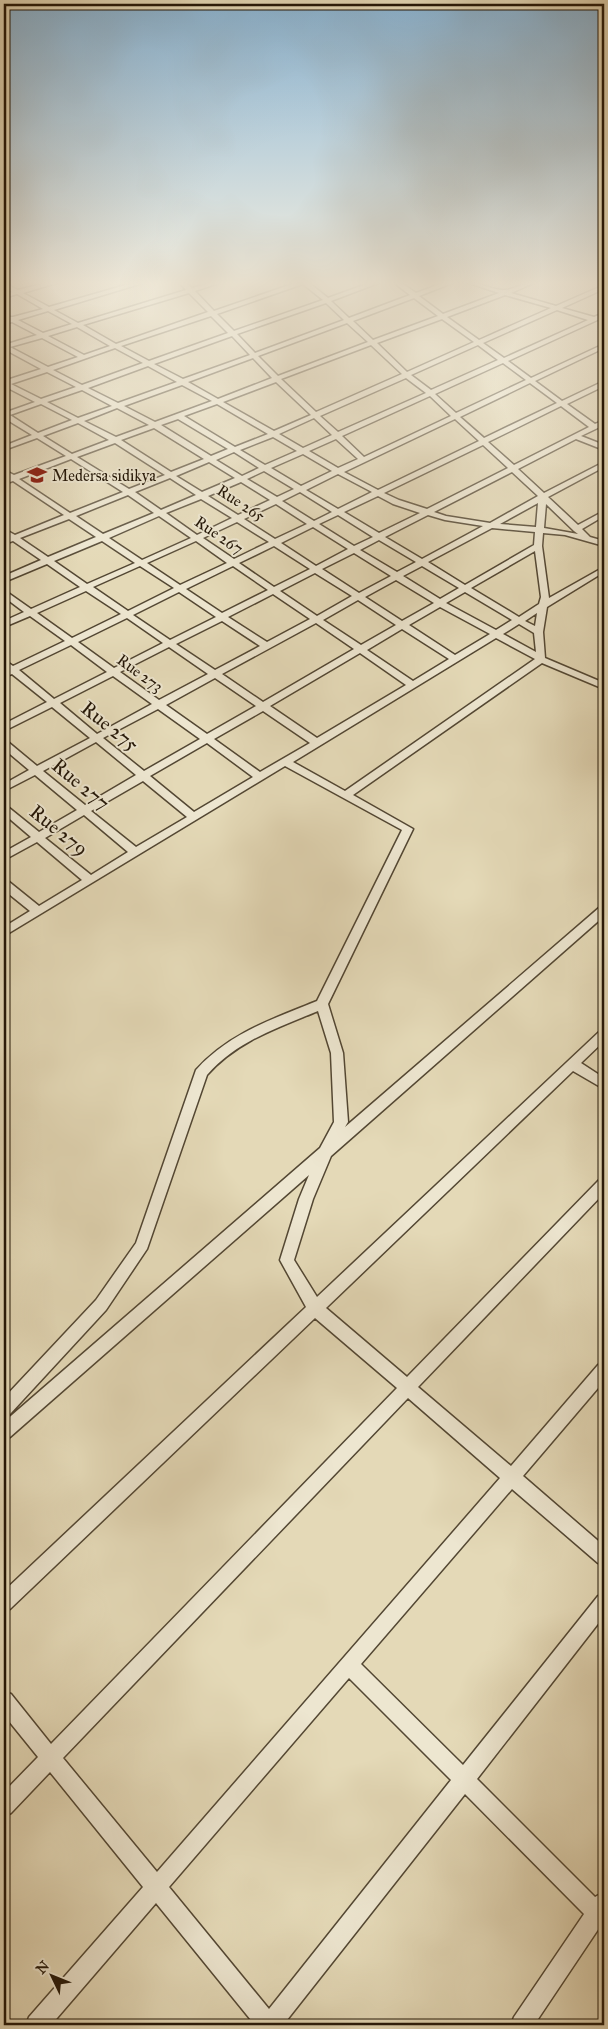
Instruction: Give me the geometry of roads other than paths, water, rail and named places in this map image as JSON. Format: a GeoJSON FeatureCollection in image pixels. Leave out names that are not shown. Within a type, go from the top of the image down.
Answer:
{"type":"FeatureCollection","features":[{"type":"Feature","properties":{"kind":"street"},"geometry":{"type":"LineString","coordinates":[[4,383],[24,377]]}},
{"type":"Feature","properties":{"kind":"street"},"geometry":{"type":"LineString","coordinates":[[63,377],[155,425],[212,458],[440,603],[541,659],[604,686]]}},
{"type":"Feature","properties":{"kind":"street"},"geometry":{"type":"LineString","coordinates":[[4,415],[112,377]]}},
{"type":"Feature","properties":{"kind":"street"},"geometry":{"type":"LineString","coordinates":[[172,377],[339,472],[396,502],[426,512],[490,525],[566,532],[604,544]]}},
{"type":"Feature","properties":{"kind":"street"},"geometry":{"type":"LineString","coordinates":[[4,448],[196,377]]}},
{"type":"Feature","properties":{"kind":"street"},"geometry":{"type":"LineString","coordinates":[[4,482],[281,377]]}},
{"type":"Feature","properties":{"kind":"street"},"geometry":{"type":"LineString","coordinates":[[4,542],[273,434],[399,377]]}},
{"type":"Feature","properties":{"kind":"street"},"geometry":{"type":"LineString","coordinates":[[409,377],[430,393],[590,540]]}},
{"type":"Feature","properties":{"kind":"street"},"geometry":{"type":"LineString","coordinates":[[4,579],[202,496],[467,377]]}},
{"type":"Feature","properties":{"kind":"street"},"geometry":{"type":"LineString","coordinates":[[524,377],[594,428]]}},
{"type":"Feature","properties":{"kind":"street"},"geometry":{"type":"LineString","coordinates":[[4,624],[197,538],[539,377]]}},
{"type":"Feature","properties":{"kind":"street"},"geometry":{"type":"LineString","coordinates":[[277,378],[363,460]]}},
{"type":"Feature","properties":{"kind":"street","name":"Rue 265"},"geometry":{"type":"LineString","coordinates":[[4,383],[116,440],[455,659]]}},
{"type":"Feature","properties":{"kind":"street"},"geometry":{"type":"LineString","coordinates":[[7,669],[180,589],[604,383]]}},
{"type":"Feature","properties":{"kind":"street","name":"Rue 267"},"geometry":{"type":"LineString","coordinates":[[4,415],[161,513],[413,684]]}},
{"type":"Feature","properties":{"kind":"street"},"geometry":{"type":"LineString","coordinates":[[178,416],[538,632]]}},
{"type":"Feature","properties":{"kind":"street"},"geometry":{"type":"LineString","coordinates":[[4,728],[604,422]]}},
{"type":"Feature","properties":{"kind":"street"},"geometry":{"type":"LineString","coordinates":[[576,436],[604,448]]}},
{"type":"Feature","properties":{"kind":"street"},"geometry":{"type":"LineString","coordinates":[[4,788],[604,464]]}},
{"type":"Feature","properties":{"kind":"street"},"geometry":{"type":"LineString","coordinates":[[4,472],[266,646]]}},
{"type":"Feature","properties":{"kind":"street"},"geometry":{"type":"LineString","coordinates":[[541,659],[538,632],[545,597],[538,546],[538,530],[543,497]]}},
{"type":"Feature","properties":{"kind":"street"},"geometry":{"type":"LineString","coordinates":[[577,528],[604,513]]}},
{"type":"Feature","properties":{"kind":"street"},"geometry":{"type":"LineString","coordinates":[[4,531],[317,743]]}},
{"type":"Feature","properties":{"kind":"street"},"geometry":{"type":"LineString","coordinates":[[4,856],[538,546]]}},
{"type":"Feature","properties":{"kind":"street"},"geometry":{"type":"LineString","coordinates":[[4,932],[604,569]]}},
{"type":"Feature","properties":{"kind":"street","name":"Rue 273"},"geometry":{"type":"LineString","coordinates":[[4,593],[260,777]]}},
{"type":"Feature","properties":{"kind":"street"},"geometry":{"type":"LineString","coordinates":[[346,796],[541,659]]}},
{"type":"Feature","properties":{"kind":"street","name":"Rue 275"},"geometry":{"type":"LineString","coordinates":[[7,669],[96,737],[194,817]]}},
{"type":"Feature","properties":{"kind":"street","name":"Rue 277"},"geometry":{"type":"LineString","coordinates":[[4,744],[135,852]]}},
{"type":"Feature","properties":{"kind":"street"},"geometry":{"type":"LineString","coordinates":[[4,1409],[101,1305],[142,1245],[201,1073],[212,1059],[243,1038],[322,1004],[408,829],[285,762]]}},
{"type":"Feature","properties":{"kind":"street","name":"Rue 279"},"geometry":{"type":"LineString","coordinates":[[4,809],[90,880]]}},
{"type":"Feature","properties":{"kind":"street"},"geometry":{"type":"LineString","coordinates":[[4,884],[38,911]]}},
{"type":"Feature","properties":{"kind":"street"},"geometry":{"type":"LineString","coordinates":[[4,1432],[325,1153],[598,924],[604,910]]}},
{"type":"Feature","properties":{"kind":"street"},"geometry":{"type":"LineString","coordinates":[[322,1004],[338,1053],[340,1122],[306,1199],[287,1260],[315,1308],[604,1557]]}},
{"type":"Feature","properties":{"kind":"street"},"geometry":{"type":"LineString","coordinates":[[4,1603],[604,1034]]}},
{"type":"Feature","properties":{"kind":"street"},"geometry":{"type":"LineString","coordinates":[[572,1064],[604,1084]]}},
{"type":"Feature","properties":{"kind":"street"},"geometry":{"type":"LineString","coordinates":[[4,1806],[604,1184]]}},
{"type":"Feature","properties":{"kind":"street"},"geometry":{"type":"LineString","coordinates":[[37,2025],[604,1370]]}},
{"type":"Feature","properties":{"kind":"street"},"geometry":{"type":"LineString","coordinates":[[4,1701],[270,2025],[604,1602]]}},
{"type":"Feature","properties":{"kind":"street"},"geometry":{"type":"LineString","coordinates":[[349,1665],[464,1780],[602,1912],[522,2025]]}},
{"type":"Feature","properties":{"kind":"place","name":"Medersa sidikya"},"geometry":{"type":"Point","coordinates":[37,475]}}]}
